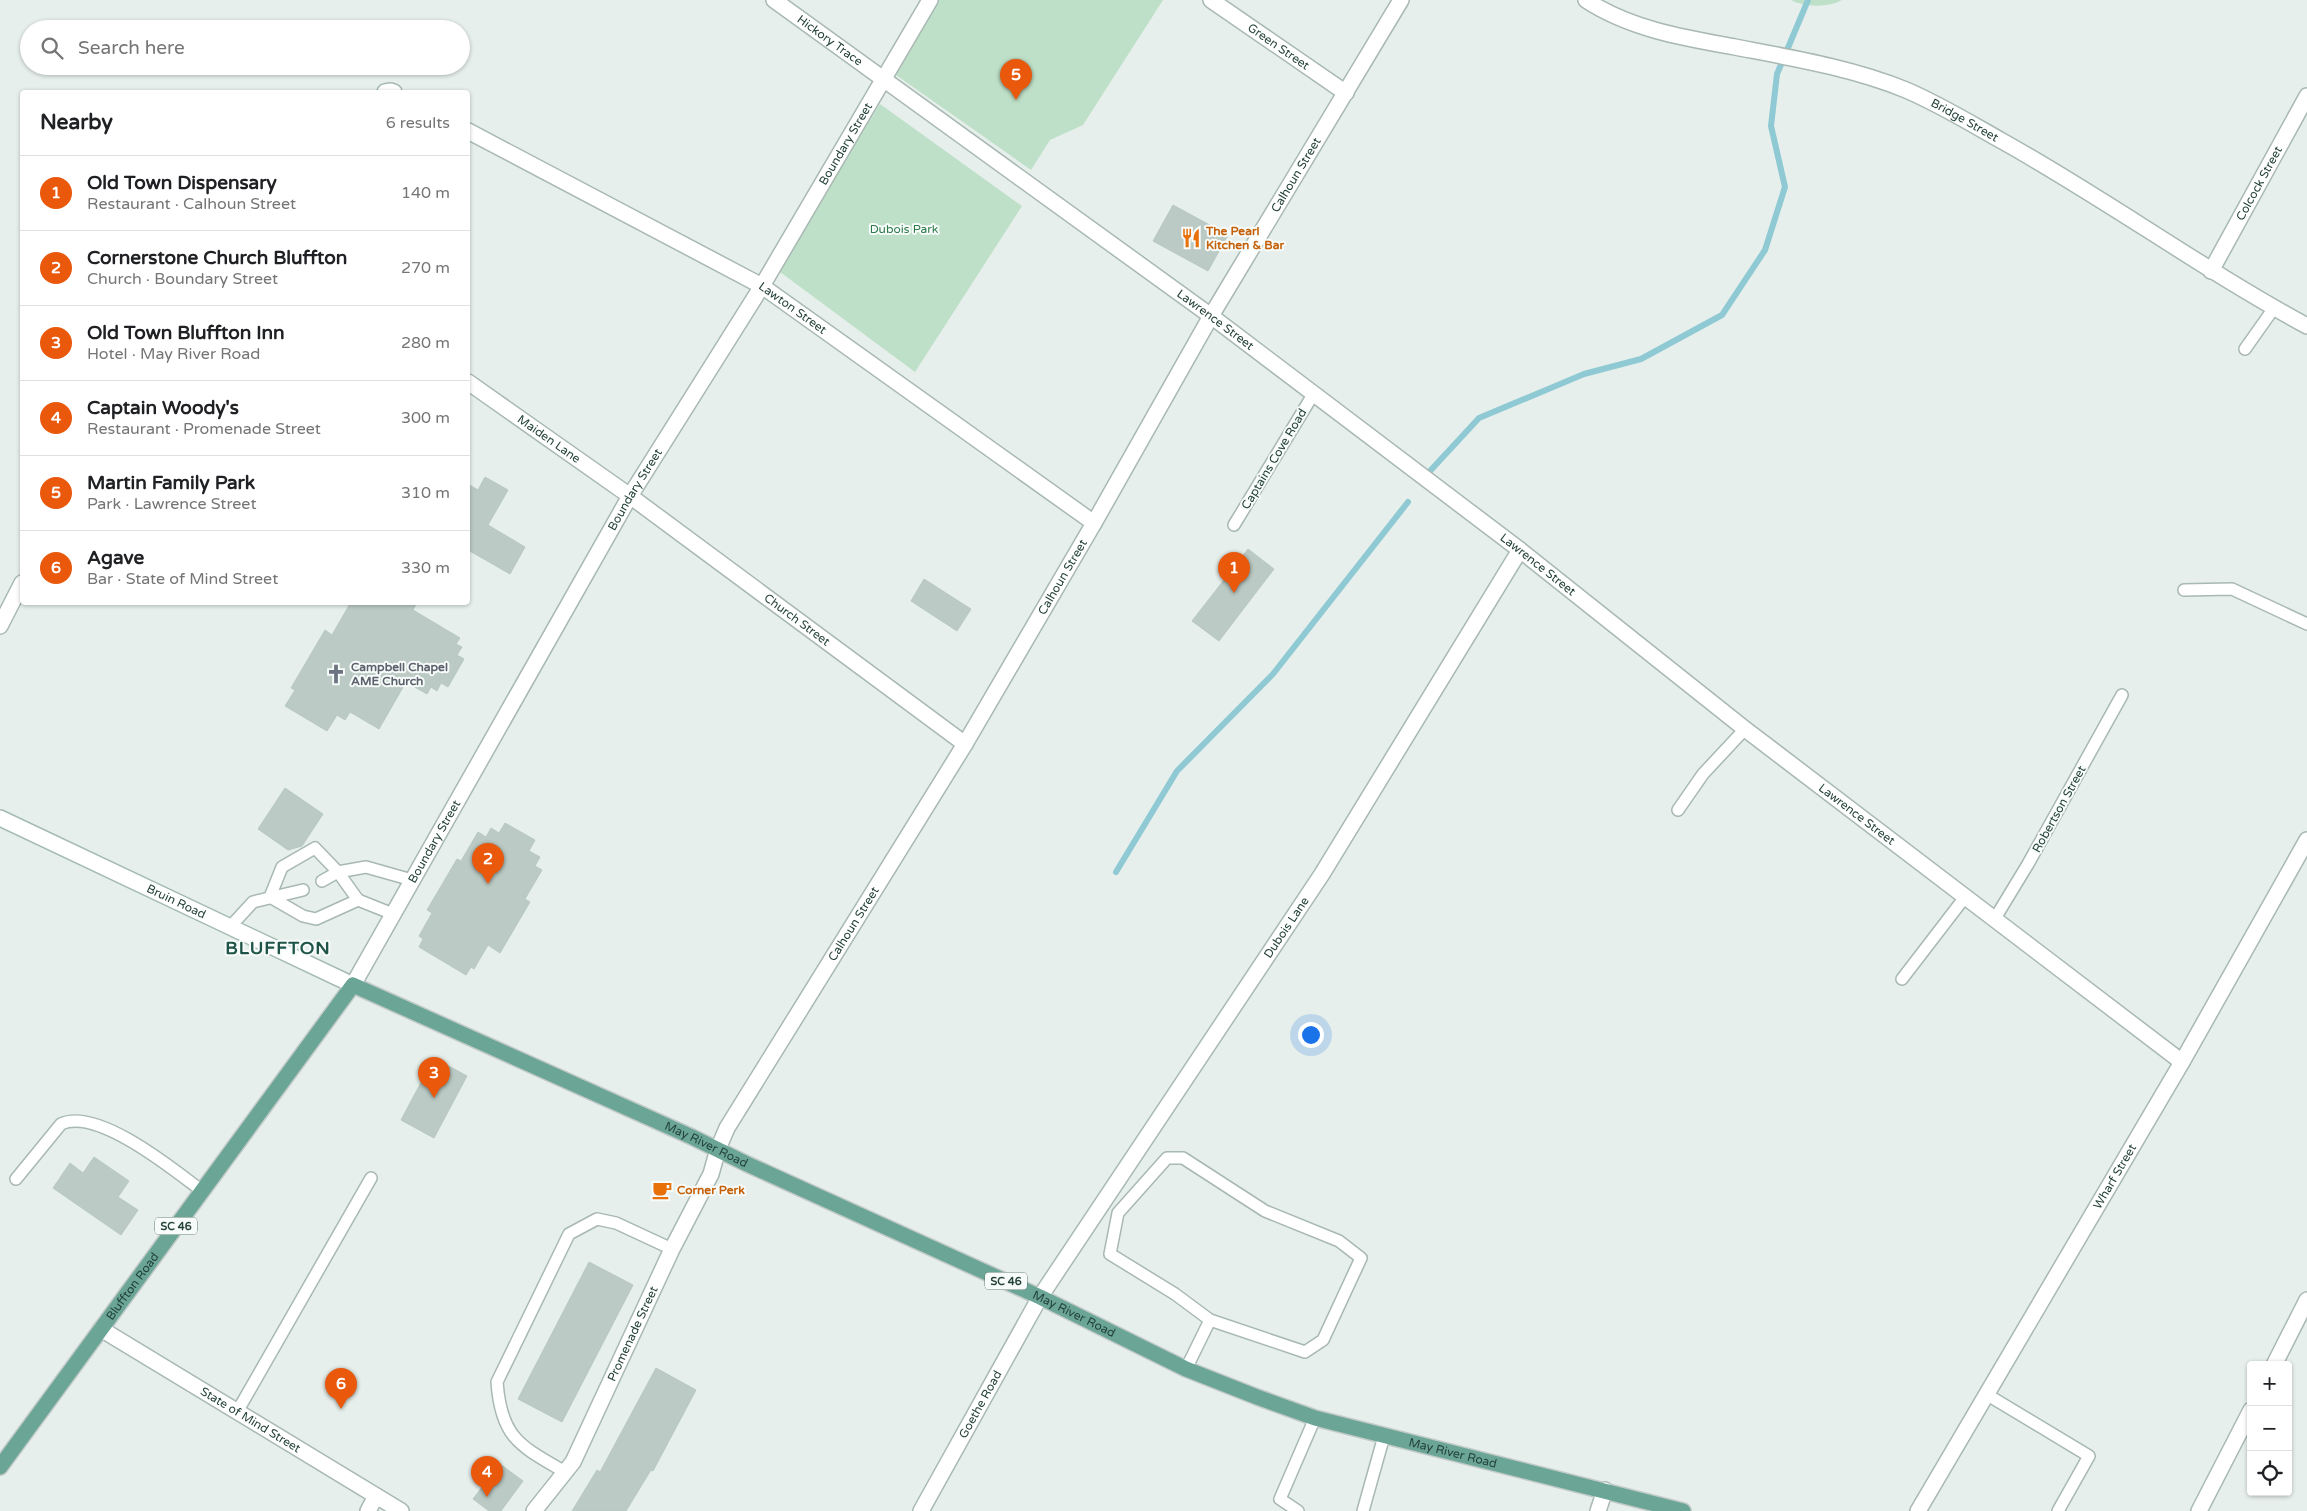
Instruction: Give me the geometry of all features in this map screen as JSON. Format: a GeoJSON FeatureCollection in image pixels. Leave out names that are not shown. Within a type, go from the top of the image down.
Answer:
{"type":"FeatureCollection","features":[{"type":"Feature","properties":{"kind":"main road","name":"May River Road"},"geometry":{"type":"LineString","coordinates":[[353,986],[718,1149],[1040,1297],[1186,1369],[1315,1418],[1683,1511]]}},
{"type":"Feature","properties":{"kind":"main road","name":"Bluffton Road"},"geometry":{"type":"LineString","coordinates":[[0,1467],[353,986]]}},
{"type":"Feature","properties":{"kind":"street","name":"Hickory Trace"},"geometry":{"type":"LineString","coordinates":[[774,0],[885,80]]}},
{"type":"Feature","properties":{"kind":"street","name":"Boundary Street"},"geometry":{"type":"LineString","coordinates":[[353,986],[630,496],[762,286],[885,80],[930,0]]}},
{"type":"Feature","properties":{"kind":"street","name":"Green Street"},"geometry":{"type":"LineString","coordinates":[[1210,0],[1346,94]]}},
{"type":"Feature","properties":{"kind":"street","name":"Calhoun Street"},"geometry":{"type":"LineString","coordinates":[[718,1149],[728,1128],[965,744],[1094,524],[1210,316],[1346,94],[1401,0]]}},
{"type":"Feature","properties":{"kind":"street","name":"Bridge Street"},"geometry":{"type":"LineString","coordinates":[[1586,0],[1634,22],[1670,35],[1826,66],[1905,90],[1939,106],[2071,180],[2211,271],[2307,326]]}},
{"type":"Feature","properties":{"kind":"street","name":"Lawrence Street"},"geometry":{"type":"LineString","coordinates":[[885,80],[1210,316],[1314,394],[1520,550],[1745,729],[2182,1062]]}},
{"type":"Feature","properties":{"kind":"street","name":"Colcock Street"},"geometry":{"type":"LineString","coordinates":[[2211,271],[2307,96]]}},
{"type":"Feature","properties":{"kind":"street","name":"Lawton Street"},"geometry":{"type":"LineString","coordinates":[[470,132],[762,286],[1094,524]]}},
{"type":"Feature","properties":{"kind":"street","name":"Maiden Lane"},"geometry":{"type":"LineString","coordinates":[[470,383],[630,496]]}},
{"type":"Feature","properties":{"kind":"street","name":"Church Street"},"geometry":{"type":"LineString","coordinates":[[630,496],[965,744]]}},
{"type":"Feature","properties":{"kind":"street","name":"Dubois Lane"},"geometry":{"type":"LineString","coordinates":[[1040,1297],[1322,874],[1520,550]]}},
{"type":"Feature","properties":{"kind":"street"},"geometry":{"type":"LineString","coordinates":[[0,626],[20,587]]}},
{"type":"Feature","properties":{"kind":"street","name":"Bruin Road"},"geometry":{"type":"LineString","coordinates":[[0,818],[353,986]]}},
{"type":"Feature","properties":{"kind":"street","name":"Wharf Street"},"geometry":{"type":"LineString","coordinates":[[1918,1511],[2182,1062],[2307,840]]}},
{"type":"Feature","properties":{"kind":"street","name":"Promenade Street"},"geometry":{"type":"LineString","coordinates":[[534,1511],[573,1462],[672,1249],[711,1174],[718,1149]]}},
{"type":"Feature","properties":{"kind":"street","name":"Goethe Road"},"geometry":{"type":"LineString","coordinates":[[921,1511],[1040,1297]]}},
{"type":"Feature","properties":{"kind":"street"},"geometry":{"type":"LineString","coordinates":[[2276,1361],[2307,1300]]}},
{"type":"Feature","properties":{"kind":"street","name":"State of Mind Street"},"geometry":{"type":"LineString","coordinates":[[101,1329],[401,1511]]}},
{"type":"Feature","properties":{"kind":"street"},"geometry":{"type":"LineString","coordinates":[[2199,1511],[2247,1418]]}},
{"type":"Feature","properties":{"kind":"street"},"geometry":{"type":"LineString","coordinates":[[1598,1511],[1605,1490]]}},
{"type":"Feature","properties":{"kind":"street"},"geometry":{"type":"LineString","coordinates":[[368,1511],[376,1496]]}},
{"type":"Feature","properties":{"kind":"lane"},"geometry":{"type":"LineString","coordinates":[[2245,349],[2274,308]]}},
{"type":"Feature","properties":{"kind":"lane","name":"Captains Cove Road"},"geometry":{"type":"LineString","coordinates":[[1234,525],[1314,394]]}},
{"type":"Feature","properties":{"kind":"lane"},"geometry":{"type":"LineString","coordinates":[[2184,590],[2232,590],[2307,624]]}},
{"type":"Feature","properties":{"kind":"lane","name":"Robertson Street"},"geometry":{"type":"LineString","coordinates":[[1994,920],[2028,864],[2122,695]]}},
{"type":"Feature","properties":{"kind":"lane"},"geometry":{"type":"LineString","coordinates":[[1678,810],[1704,774],[1745,729]]}},
{"type":"Feature","properties":{"kind":"lane"},"geometry":{"type":"LineString","coordinates":[[270,896],[282,867],[315,848],[338,872],[358,900],[393,914]]}},
{"type":"Feature","properties":{"kind":"lane"},"geometry":{"type":"LineString","coordinates":[[322,881],[338,872],[366,867],[412,880]]}},
{"type":"Feature","properties":{"kind":"lane"},"geometry":{"type":"LineString","coordinates":[[230,927],[253,902],[270,896],[286,895],[303,890]]}},
{"type":"Feature","properties":{"kind":"lane"},"geometry":{"type":"LineString","coordinates":[[270,896],[303,916],[316,919],[358,900]]}},
{"type":"Feature","properties":{"kind":"lane"},"geometry":{"type":"LineString","coordinates":[[1902,979],[1965,897]]}},
{"type":"Feature","properties":{"kind":"lane"},"geometry":{"type":"LineString","coordinates":[[16,1179],[61,1124],[70,1120],[80,1120],[122,1136],[154,1155],[202,1191]]}},
{"type":"Feature","properties":{"kind":"lane"},"geometry":{"type":"LineString","coordinates":[[1167,1158],[1183,1158],[1265,1211],[1339,1240],[1360,1258],[1323,1340],[1306,1352],[1210,1320],[1175,1294],[1110,1254],[1118,1213],[1167,1158]]}},
{"type":"Feature","properties":{"kind":"lane"},"geometry":{"type":"LineString","coordinates":[[237,1412],[371,1178]]}},
{"type":"Feature","properties":{"kind":"lane"},"geometry":{"type":"LineString","coordinates":[[565,1472],[516,1440],[505,1424],[499,1406],[497,1382],[568,1234],[597,1219],[616,1223],[672,1249]]}},
{"type":"Feature","properties":{"kind":"lane"},"geometry":{"type":"LineString","coordinates":[[1186,1369],[1210,1320]]}},
{"type":"Feature","properties":{"kind":"lane"},"geometry":{"type":"LineString","coordinates":[[1986,1394],[2089,1456],[2058,1511]]}},
{"type":"Feature","properties":{"kind":"lane"},"geometry":{"type":"LineString","coordinates":[[1298,1511],[1280,1500],[1315,1418]]}},
{"type":"Feature","properties":{"kind":"lane"},"geometry":{"type":"LineString","coordinates":[[1363,1511],[1384,1436]]}},
{"type":"Feature","properties":{"kind":"green space"},"geometry":{"type":"Polygon","coordinates":[[[938,0],[1163,0],[1083,125],[1050,140],[1031,170],[896,75],[938,0]]]}},
{"type":"Feature","properties":{"kind":"green space"},"geometry":{"type":"Polygon","coordinates":[[[1791,0],[1842,0],[1837,3],[1816,6],[1791,0]]]}},
{"type":"Feature","properties":{"kind":"green space","name":"Dubois Park"},"geometry":{"type":"Polygon","coordinates":[[[880,104],[1022,206],[915,372],[776,269],[880,104]]]}},
{"type":"Feature","properties":{"kind":"building","name":"The Pearl Kitchen & Bar"},"geometry":{"type":"Polygon","coordinates":[[[1173,205],[1228,235],[1208,271],[1153,241],[1173,205]]]}},
{"type":"Feature","properties":{"kind":"building"},"geometry":{"type":"Polygon","coordinates":[[[485,477],[508,490],[488,525],[525,547],[510,574],[470,551],[470,485],[478,490],[485,477]]]}},
{"type":"Feature","properties":{"kind":"building"},"geometry":{"type":"Polygon","coordinates":[[[1248,549],[1274,569],[1219,641],[1192,621],[1248,549]]]}},
{"type":"Feature","properties":{"kind":"building"},"geometry":{"type":"Polygon","coordinates":[[[924,579],[971,609],[957,631],[911,601],[924,579]]]}},
{"type":"Feature","properties":{"kind":"building","name":"Campbell Chapel AME Church"},"geometry":{"type":"Polygon","coordinates":[[[349,605],[416,605],[413,610],[460,638],[456,644],[462,647],[457,655],[464,659],[448,687],[441,683],[437,691],[431,687],[427,694],[406,682],[379,729],[350,712],[345,720],[337,715],[327,731],[285,706],[295,690],[291,688],[325,630],[332,635],[349,605]]]}},
{"type":"Feature","properties":{"kind":"building"},"geometry":{"type":"Polygon","coordinates":[[[285,788],[323,814],[302,846],[288,850],[258,829],[285,788]]]}},
{"type":"Feature","properties":{"kind":"building"},"geometry":{"type":"Polygon","coordinates":[[[505,823],[535,840],[529,851],[540,857],[535,866],[542,870],[525,899],[530,902],[500,953],[488,945],[474,969],[471,967],[466,975],[419,947],[423,939],[419,936],[432,913],[427,910],[457,859],[461,861],[478,832],[486,837],[491,828],[499,833],[505,823]]]}},
{"type":"Feature","properties":{"kind":"building"},"geometry":{"type":"Polygon","coordinates":[[[434,1058],[467,1076],[434,1138],[401,1120],[434,1058]]]}},
{"type":"Feature","properties":{"kind":"building"},"geometry":{"type":"Polygon","coordinates":[[[94,1157],[129,1181],[118,1197],[138,1210],[121,1235],[53,1188],[70,1163],[83,1173],[94,1157]]]}},
{"type":"Feature","properties":{"kind":"building"},"geometry":{"type":"Polygon","coordinates":[[[589,1262],[633,1285],[562,1422],[518,1399],[589,1262]]]}},
{"type":"Feature","properties":{"kind":"building"},"geometry":{"type":"Polygon","coordinates":[[[656,1368],[696,1390],[653,1471],[651,1470],[626,1511],[572,1511],[597,1470],[600,1472],[656,1368]]]}},
{"type":"Feature","properties":{"kind":"building"},"geometry":{"type":"Polygon","coordinates":[[[500,1464],[523,1481],[501,1511],[489,1511],[473,1499],[500,1464]]]}},
{"type":"Feature","properties":{"kind":"waterway"},"geometry":{"type":"LineString","coordinates":[[1430,471],[1479,418],[1584,374],[1641,359],[1722,315],[1765,250],[1785,187],[1771,126],[1777,74],[1808,0]]}},
{"type":"Feature","properties":{"kind":"waterway"},"geometry":{"type":"LineString","coordinates":[[1116,872],[1177,771],[1273,674],[1408,502]]}},
{"type":"Feature","properties":{"kind":"place","name":"Martin Family Park"},"geometry":{"type":"Point","coordinates":[1016,100]}},
{"type":"Feature","properties":{"kind":"place","name":"The Pearl Kitchen & Bar"},"geometry":{"type":"Point","coordinates":[1191,238]}},
{"type":"Feature","properties":{"kind":"place","name":"Old Town Dispensary"},"geometry":{"type":"Point","coordinates":[1234,593]}},
{"type":"Feature","properties":{"kind":"place","name":"Campbell Chapel AME Church"},"geometry":{"type":"Point","coordinates":[336,674]}},
{"type":"Feature","properties":{"kind":"place","name":"Cornerstone Church Bluffton"},"geometry":{"type":"Point","coordinates":[488,884]}},
{"type":"Feature","properties":{"kind":"place","name":"Old Town Bluffton Inn"},"geometry":{"type":"Point","coordinates":[434,1098]}},
{"type":"Feature","properties":{"kind":"place","name":"Corner Perk"},"geometry":{"type":"Point","coordinates":[662,1190]}},
{"type":"Feature","properties":{"kind":"place","name":"Agave"},"geometry":{"type":"Point","coordinates":[341,1409]}},
{"type":"Feature","properties":{"kind":"place","name":"Captain Woody's"},"geometry":{"type":"Point","coordinates":[487,1497]}},
{"type":"Feature","properties":{"kind":"district","name":"BLUFFTON"},"geometry":{"type":"Point","coordinates":[278,948]}}]}
